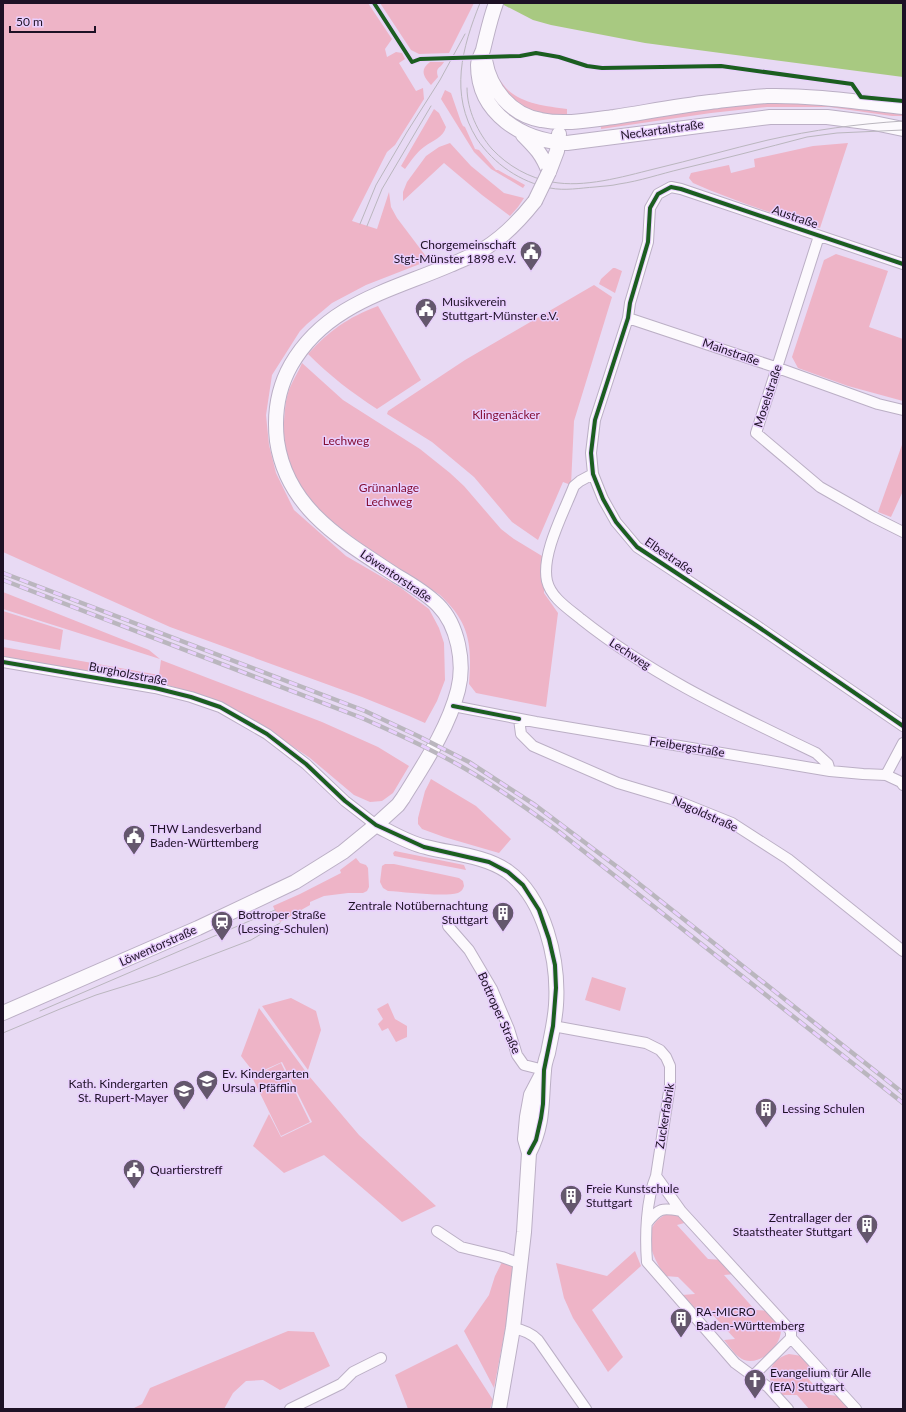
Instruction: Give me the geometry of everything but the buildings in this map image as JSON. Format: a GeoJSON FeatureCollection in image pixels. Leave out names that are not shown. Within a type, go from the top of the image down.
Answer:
{"type":"FeatureCollection","features":[{"type":"Feature","properties":{"kind":"main road","name":"Neckartalstraße"},"geometry":{"type":"LineString","coordinates":[[496,3],[489,22],[483,50],[478,63],[479,74],[484,92],[494,110],[507,124],[537,138],[558,143],[582,141],[713,123],[770,117],[827,117],[874,123],[903,130]]}},
{"type":"Feature","properties":{"kind":"main road","name":"Neckartalstraße"},"geometry":{"type":"LineString","coordinates":[[483,50],[489,76],[497,91],[505,100],[515,109],[528,116],[540,120],[559,123],[594,120],[708,102],[767,96],[814,98],[903,107]]}},
{"type":"Feature","properties":{"kind":"main road","name":"Löwentorstraße"},"geometry":{"type":"LineString","coordinates":[[3,1013],[198,928],[295,882],[343,852],[376,825],[404,798],[431,752],[453,706],[459,683],[460,653],[456,636],[439,606],[416,588],[331,531],[314,516],[299,498],[288,477],[279,454],[276,432],[276,412],[279,394],[284,380],[298,353],[315,333],[327,322],[368,299],[483,250],[511,229],[523,217],[535,201],[549,172],[557,151],[559,123]]}},
{"type":"Feature","properties":{"kind":"main road"},"geometry":{"type":"LineString","coordinates":[[516,128],[539,151],[549,172]]}},
{"type":"Feature","properties":{"kind":"main road"},"geometry":{"type":"LineString","coordinates":[[376,825],[424,847],[489,862],[508,872],[523,885],[539,910],[549,940],[555,965],[556,1005],[553,1026],[544,1070],[529,1102],[525,1139],[529,1153],[521,1264],[513,1328],[499,1409]]}},
{"type":"Feature","properties":{"kind":"street","name":"Elbestraße"},"geometry":{"type":"LineString","coordinates":[[681,189],[671,187],[658,194],[650,208],[648,242],[630,303],[628,318],[595,420],[591,453],[593,474],[603,499],[616,522],[637,547],[757,626],[903,726]]}},
{"type":"Feature","properties":{"kind":"street","name":"Austraße"},"geometry":{"type":"LineString","coordinates":[[681,189],[903,264]]}},
{"type":"Feature","properties":{"kind":"street","name":"Moselstraße"},"geometry":{"type":"LineString","coordinates":[[819,236],[756,433],[820,487],[903,532]]}},
{"type":"Feature","properties":{"kind":"street","name":"Mainstraße"},"geometry":{"type":"LineString","coordinates":[[628,318],[778,368],[878,404],[903,410]]}},
{"type":"Feature","properties":{"kind":"street","name":"Lechweg"},"geometry":{"type":"LineString","coordinates":[[593,474],[580,480],[574,486],[548,552],[546,575],[552,592],[566,607],[606,639],[662,675],[717,706],[816,753],[828,764],[830,770]]}},
{"type":"Feature","properties":{"kind":"street","name":"Burgholzstraße"},"geometry":{"type":"LineString","coordinates":[[3,662],[155,688],[191,697],[220,707],[267,734],[306,764],[345,801],[376,825]]}},
{"type":"Feature","properties":{"kind":"street","name":"Freibergstraße"},"geometry":{"type":"LineString","coordinates":[[453,706],[519,719],[830,770],[886,775]]}},
{"type":"Feature","properties":{"kind":"street","name":"Nagoldstraße"},"geometry":{"type":"LineString","coordinates":[[519,719],[521,734],[533,746],[618,783],[675,800],[732,823],[788,859],[903,951]]}},
{"type":"Feature","properties":{"kind":"street"},"geometry":{"type":"LineString","coordinates":[[903,743],[886,775],[901,782],[903,785]]}},
{"type":"Feature","properties":{"kind":"street","name":"Bottroper Straße"},"geometry":{"type":"LineString","coordinates":[[448,926],[469,950],[492,989],[509,1029],[517,1055],[524,1065],[544,1070]]}},
{"type":"Feature","properties":{"kind":"street","name":"Zuckerfabrik"},"geometry":{"type":"LineString","coordinates":[[553,1026],[646,1043],[660,1050],[666,1056],[670,1066],[670,1085],[656,1176],[652,1184],[646,1225],[645,1242],[647,1262],[735,1363],[768,1387],[788,1409]]}},
{"type":"Feature","properties":{"kind":"street"},"geometry":{"type":"LineString","coordinates":[[656,1176],[681,1211],[792,1331],[791,1338],[753,1376]]}},
{"type":"Feature","properties":{"kind":"street"},"geometry":{"type":"LineString","coordinates":[[646,1225],[657,1212],[665,1208],[681,1211]]}},
{"type":"Feature","properties":{"kind":"street"},"geometry":{"type":"LineString","coordinates":[[437,1231],[461,1247],[502,1257],[521,1264]]}},
{"type":"Feature","properties":{"kind":"street"},"geometry":{"type":"LineString","coordinates":[[513,1328],[532,1334],[538,1340],[586,1409]]}},
{"type":"Feature","properties":{"kind":"street"},"geometry":{"type":"LineString","coordinates":[[791,1338],[856,1409]]}},
{"type":"Feature","properties":{"kind":"street"},"geometry":{"type":"LineString","coordinates":[[290,1409],[341,1384],[353,1372],[381,1358]]}},
{"type":"Feature","properties":{"kind":"green space"},"geometry":{"type":"Polygon","coordinates":[[[3,3],[368,3],[392,39],[385,49],[387,57],[396,52],[402,53],[405,59],[399,63],[416,91],[423,88],[424,99],[395,145],[387,152],[352,221],[377,229],[389,192],[391,207],[397,218],[428,259],[425,262],[366,285],[332,303],[307,324],[300,331],[272,375],[266,415],[269,445],[276,473],[294,510],[346,556],[401,588],[429,609],[439,628],[444,643],[445,680],[437,701],[425,723],[362,697],[170,627],[3,552],[3,3]]]}},
{"type":"Feature","properties":{"kind":"green space"},"geometry":{"type":"Polygon","coordinates":[[[380,3],[474,3],[449,53],[419,54],[411,50],[380,3]]]}},
{"type":"Feature","properties":{"kind":"green space"},"geometry":{"type":"Polygon","coordinates":[[[430,62],[444,62],[438,70],[438,77],[431,85],[424,74],[425,68],[430,62]]]}},
{"type":"Feature","properties":{"kind":"green space"},"geometry":{"type":"Polygon","coordinates":[[[495,73],[506,88],[519,98],[551,107],[567,109],[567,117],[542,114],[523,108],[504,93],[495,73]]]}},
{"type":"Feature","properties":{"kind":"green space"},"geometry":{"type":"Polygon","coordinates":[[[445,90],[451,93],[461,122],[465,127],[475,149],[479,150],[496,170],[525,185],[523,188],[491,169],[474,152],[441,99],[445,90]]]}},
{"type":"Feature","properties":{"kind":"green space"},"geometry":{"type":"Polygon","coordinates":[[[766,103],[828,103],[903,110],[903,116],[892,116],[829,107],[767,107],[711,113],[601,129],[601,125],[708,109],[766,103]]]}},
{"type":"Feature","properties":{"kind":"green space"},"geometry":{"type":"Polygon","coordinates":[[[434,109],[439,113],[446,127],[445,131],[418,152],[405,169],[401,166],[434,109]]]}},
{"type":"Feature","properties":{"kind":"green space"},"geometry":{"type":"Polygon","coordinates":[[[450,143],[471,166],[504,193],[524,198],[510,216],[444,163],[403,201],[403,192],[407,182],[426,156],[439,147],[450,143]]]}},
{"type":"Feature","properties":{"kind":"green space"},"geometry":{"type":"Polygon","coordinates":[[[848,143],[820,228],[724,196],[693,183],[689,178],[691,173],[729,165],[731,173],[755,167],[754,159],[813,146],[848,143]]]}},
{"type":"Feature","properties":{"kind":"green space"},"geometry":{"type":"Polygon","coordinates":[[[836,254],[888,271],[869,327],[903,339],[903,401],[848,386],[798,368],[792,357],[824,260],[836,254]]]}},
{"type":"Feature","properties":{"kind":"green space"},"geometry":{"type":"Polygon","coordinates":[[[613,268],[622,271],[615,293],[599,284],[601,279],[613,268]]]}},
{"type":"Feature","properties":{"kind":"green space","name":"Klingenäcker"},"geometry":{"type":"Polygon","coordinates":[[[594,285],[612,297],[574,421],[571,485],[563,482],[538,540],[512,522],[474,477],[432,442],[387,414],[388,411],[465,360],[594,285]]]}},
{"type":"Feature","properties":{"kind":"green space"},"geometry":{"type":"Polygon","coordinates":[[[378,306],[421,380],[377,409],[341,383],[308,354],[332,331],[348,320],[378,306]]]}},
{"type":"Feature","properties":{"kind":"green space","name":"Grünanlage Lechweg"},"geometry":{"type":"Polygon","coordinates":[[[302,363],[343,400],[420,449],[450,473],[464,486],[501,529],[514,539],[542,556],[544,561],[544,593],[558,613],[546,707],[476,693],[469,684],[470,657],[467,635],[458,615],[450,605],[440,595],[353,538],[322,512],[308,497],[290,464],[285,444],[284,421],[286,400],[302,363]]]}},
{"type":"Feature","properties":{"kind":"green space"},"geometry":{"type":"Polygon","coordinates":[[[903,442],[903,491],[891,517],[878,512],[903,442]]]}},
{"type":"Feature","properties":{"kind":"green space"},"geometry":{"type":"Polygon","coordinates":[[[3,592],[149,650],[160,659],[3,609],[3,592]]]}},
{"type":"Feature","properties":{"kind":"green space"},"geometry":{"type":"Polygon","coordinates":[[[3,611],[63,630],[60,650],[3,639],[3,611]]]}},
{"type":"Feature","properties":{"kind":"green space"},"geometry":{"type":"Polygon","coordinates":[[[3,647],[159,675],[161,660],[322,722],[378,747],[409,766],[393,793],[382,801],[370,802],[354,795],[310,758],[244,714],[213,699],[158,682],[158,684],[3,657],[3,647]]]}},
{"type":"Feature","properties":{"kind":"green space"},"geometry":{"type":"Polygon","coordinates":[[[431,779],[476,806],[511,839],[499,853],[422,829],[418,824],[418,818],[425,791],[431,779]]]}},
{"type":"Feature","properties":{"kind":"green space"},"geometry":{"type":"Polygon","coordinates":[[[395,851],[464,865],[466,870],[394,856],[393,853],[395,851]]]}},
{"type":"Feature","properties":{"kind":"green space"},"geometry":{"type":"Polygon","coordinates":[[[356,858],[360,863],[366,865],[368,868],[369,887],[367,891],[363,893],[324,896],[310,902],[310,905],[280,922],[273,906],[341,873],[340,870],[356,858]]]}},
{"type":"Feature","properties":{"kind":"green space"},"geometry":{"type":"Polygon","coordinates":[[[385,864],[394,864],[459,878],[463,881],[464,886],[458,893],[451,894],[388,891],[383,888],[380,882],[382,866],[385,864]]]}},
{"type":"Feature","properties":{"kind":"green space"},"geometry":{"type":"Polygon","coordinates":[[[592,977],[626,988],[620,1011],[585,1000],[592,977]]]}},
{"type":"Feature","properties":{"kind":"green space"},"geometry":{"type":"Polygon","coordinates":[[[291,998],[316,1011],[321,1030],[308,1070],[262,1006],[291,998]]]}},
{"type":"Feature","properties":{"kind":"green space"},"geometry":{"type":"Polygon","coordinates":[[[388,1003],[395,1019],[407,1026],[407,1037],[396,1042],[388,1028],[382,1031],[378,1024],[383,1019],[377,1009],[388,1003]]]}},
{"type":"Feature","properties":{"kind":"green space"},"geometry":{"type":"Polygon","coordinates":[[[259,1008],[309,1076],[359,1135],[436,1206],[402,1222],[324,1155],[284,1173],[253,1146],[269,1114],[281,1137],[312,1122],[282,1062],[255,1074],[241,1056],[259,1008]]]}},
{"type":"Feature","properties":{"kind":"green space"},"geometry":{"type":"Polygon","coordinates":[[[281,1063],[310,1122],[281,1136],[252,1077],[281,1063]]]}},
{"type":"Feature","properties":{"kind":"green space"},"geometry":{"type":"Polygon","coordinates":[[[669,1213],[677,1214],[688,1222],[677,1225],[708,1259],[723,1260],[735,1274],[724,1275],[755,1310],[770,1311],[779,1322],[781,1327],[780,1336],[778,1342],[769,1353],[757,1360],[750,1361],[738,1357],[724,1340],[735,1339],[712,1314],[698,1312],[682,1295],[695,1294],[678,1277],[665,1276],[655,1259],[650,1242],[650,1233],[653,1225],[669,1213]]]}},
{"type":"Feature","properties":{"kind":"green space"},"geometry":{"type":"Polygon","coordinates":[[[635,1251],[641,1266],[592,1310],[623,1357],[608,1372],[573,1318],[564,1298],[556,1263],[607,1276],[635,1251]]]}},
{"type":"Feature","properties":{"kind":"green space"},"geometry":{"type":"Polygon","coordinates":[[[503,1260],[517,1267],[494,1388],[464,1331],[489,1295],[495,1276],[503,1260]]]}},
{"type":"Feature","properties":{"kind":"green space"},"geometry":{"type":"Polygon","coordinates":[[[288,1331],[314,1332],[330,1366],[280,1390],[263,1380],[246,1381],[233,1393],[224,1409],[132,1409],[142,1404],[150,1388],[288,1331]]]}},
{"type":"Feature","properties":{"kind":"green space"},"geometry":{"type":"Polygon","coordinates":[[[457,1344],[493,1400],[490,1409],[408,1409],[395,1375],[457,1344]]]}},
{"type":"Feature","properties":{"kind":"green space"},"geometry":{"type":"Polygon","coordinates":[[[789,1354],[802,1356],[817,1372],[804,1374],[822,1394],[838,1396],[850,1409],[809,1409],[797,1395],[782,1395],[772,1384],[770,1373],[773,1364],[776,1361],[789,1354]]]}},
{"type":"Feature","properties":{"kind":"shaded area"},"geometry":{"type":"Polygon","coordinates":[[[500,3],[903,3],[903,77],[645,43],[551,25],[533,20],[500,3]]]}},
{"type":"Feature","properties":{"kind":"tram line"},"geometry":{"type":"LineString","coordinates":[[480,3],[468,37],[461,71],[463,105],[468,122],[477,139],[491,156],[500,164],[518,176],[539,185],[556,189],[567,189],[627,183],[807,137],[837,133],[903,130]]}},
{"type":"Feature","properties":{"kind":"tram line"},"geometry":{"type":"LineString","coordinates":[[360,224],[376,185],[440,80],[465,34]]}},
{"type":"Feature","properties":{"kind":"tram line"},"geometry":{"type":"LineString","coordinates":[[467,88],[469,105],[474,121],[482,136],[498,155],[512,166],[535,178],[552,182],[577,184],[603,181],[802,133],[903,121]]}},
{"type":"Feature","properties":{"kind":"tram line"},"geometry":{"type":"LineString","coordinates":[[367,226],[382,189],[431,106]]}},
{"type":"Feature","properties":{"kind":"tram line"},"geometry":{"type":"LineString","coordinates":[[40,1011],[275,910]]}},
{"type":"Feature","properties":{"kind":"tram line"},"geometry":{"type":"LineString","coordinates":[[3,1033],[96,995],[157,976],[251,940],[280,923]]}},
{"type":"Feature","properties":{"kind":"railway"},"geometry":{"type":"LineString","coordinates":[[3,573],[365,711],[469,762],[535,805],[628,875],[903,1093]]}},
{"type":"Feature","properties":{"kind":"railway"},"geometry":{"type":"LineString","coordinates":[[3,580],[362,718],[439,754],[464,768],[512,798],[558,831],[903,1103]]}},
{"type":"Feature","properties":{"kind":"cycle path"},"geometry":{"type":"LineString","coordinates":[[374,3],[412,62],[420,59],[520,56],[536,53],[559,57],[587,66],[602,68],[721,66],[852,84],[861,97],[903,101]]}},
{"type":"Feature","properties":{"kind":"cycle path"},"geometry":{"type":"LineString","coordinates":[[903,264],[681,189],[671,187],[658,194],[650,208],[648,242],[630,303],[628,318],[595,420],[591,453],[593,474],[603,499],[616,522],[637,547],[757,626],[903,726]]}},
{"type":"Feature","properties":{"kind":"cycle path"},"geometry":{"type":"LineString","coordinates":[[3,662],[155,688],[191,697],[220,707],[267,734],[306,764],[345,801],[376,825],[424,847],[489,862],[508,872],[523,885],[539,910],[549,939],[555,965],[556,988],[553,1026],[544,1070],[541,1118],[536,1140],[529,1153]]}},
{"type":"Feature","properties":{"kind":"cycle path"},"geometry":{"type":"LineString","coordinates":[[453,706],[519,719]]}},
{"type":"Feature","properties":{"kind":"place","name":"Chorgemeinschaft Stgt-Münster 1898 e.V."},"geometry":{"type":"Point","coordinates":[531,272]}},
{"type":"Feature","properties":{"kind":"place","name":"Musikverein Stuttgart-Münster e.V."},"geometry":{"type":"Point","coordinates":[426,328]}},
{"type":"Feature","properties":{"kind":"place","name":"THW Landesverband Baden-Württemberg"},"geometry":{"type":"Point","coordinates":[134,856]}},
{"type":"Feature","properties":{"kind":"place","name":"Zentrale Notübernachtung Stuttgart"},"geometry":{"type":"Point","coordinates":[503,932]}},
{"type":"Feature","properties":{"kind":"place","name":"Bottroper Straße (Lessing-Schulen)"},"geometry":{"type":"Point","coordinates":[222,942]}},
{"type":"Feature","properties":{"kind":"place","name":"Ev. Kindergarten Ursula Pfäfflin"},"geometry":{"type":"Point","coordinates":[207,1100]}},
{"type":"Feature","properties":{"kind":"place","name":"Kath. Kindergarten St. Rupert-Mayer"},"geometry":{"type":"Point","coordinates":[184,1110]}},
{"type":"Feature","properties":{"kind":"place","name":"Lessing Schulen"},"geometry":{"type":"Point","coordinates":[766,1128]}},
{"type":"Feature","properties":{"kind":"place","name":"Quartierstreff"},"geometry":{"type":"Point","coordinates":[134,1190]}},
{"type":"Feature","properties":{"kind":"place","name":"Freie Kunstschule Stuttgart"},"geometry":{"type":"Point","coordinates":[571,1216]}},
{"type":"Feature","properties":{"kind":"place","name":"Zentrallager der Staatstheater Stuttgart"},"geometry":{"type":"Point","coordinates":[867,1244]}},
{"type":"Feature","properties":{"kind":"place","name":"RA-MICRO Baden-Württemberg"},"geometry":{"type":"Point","coordinates":[681,1338]}},
{"type":"Feature","properties":{"kind":"place","name":"Evangelium für Alle (EfA) Stuttgart"},"geometry":{"type":"Point","coordinates":[755,1400]}}]}
